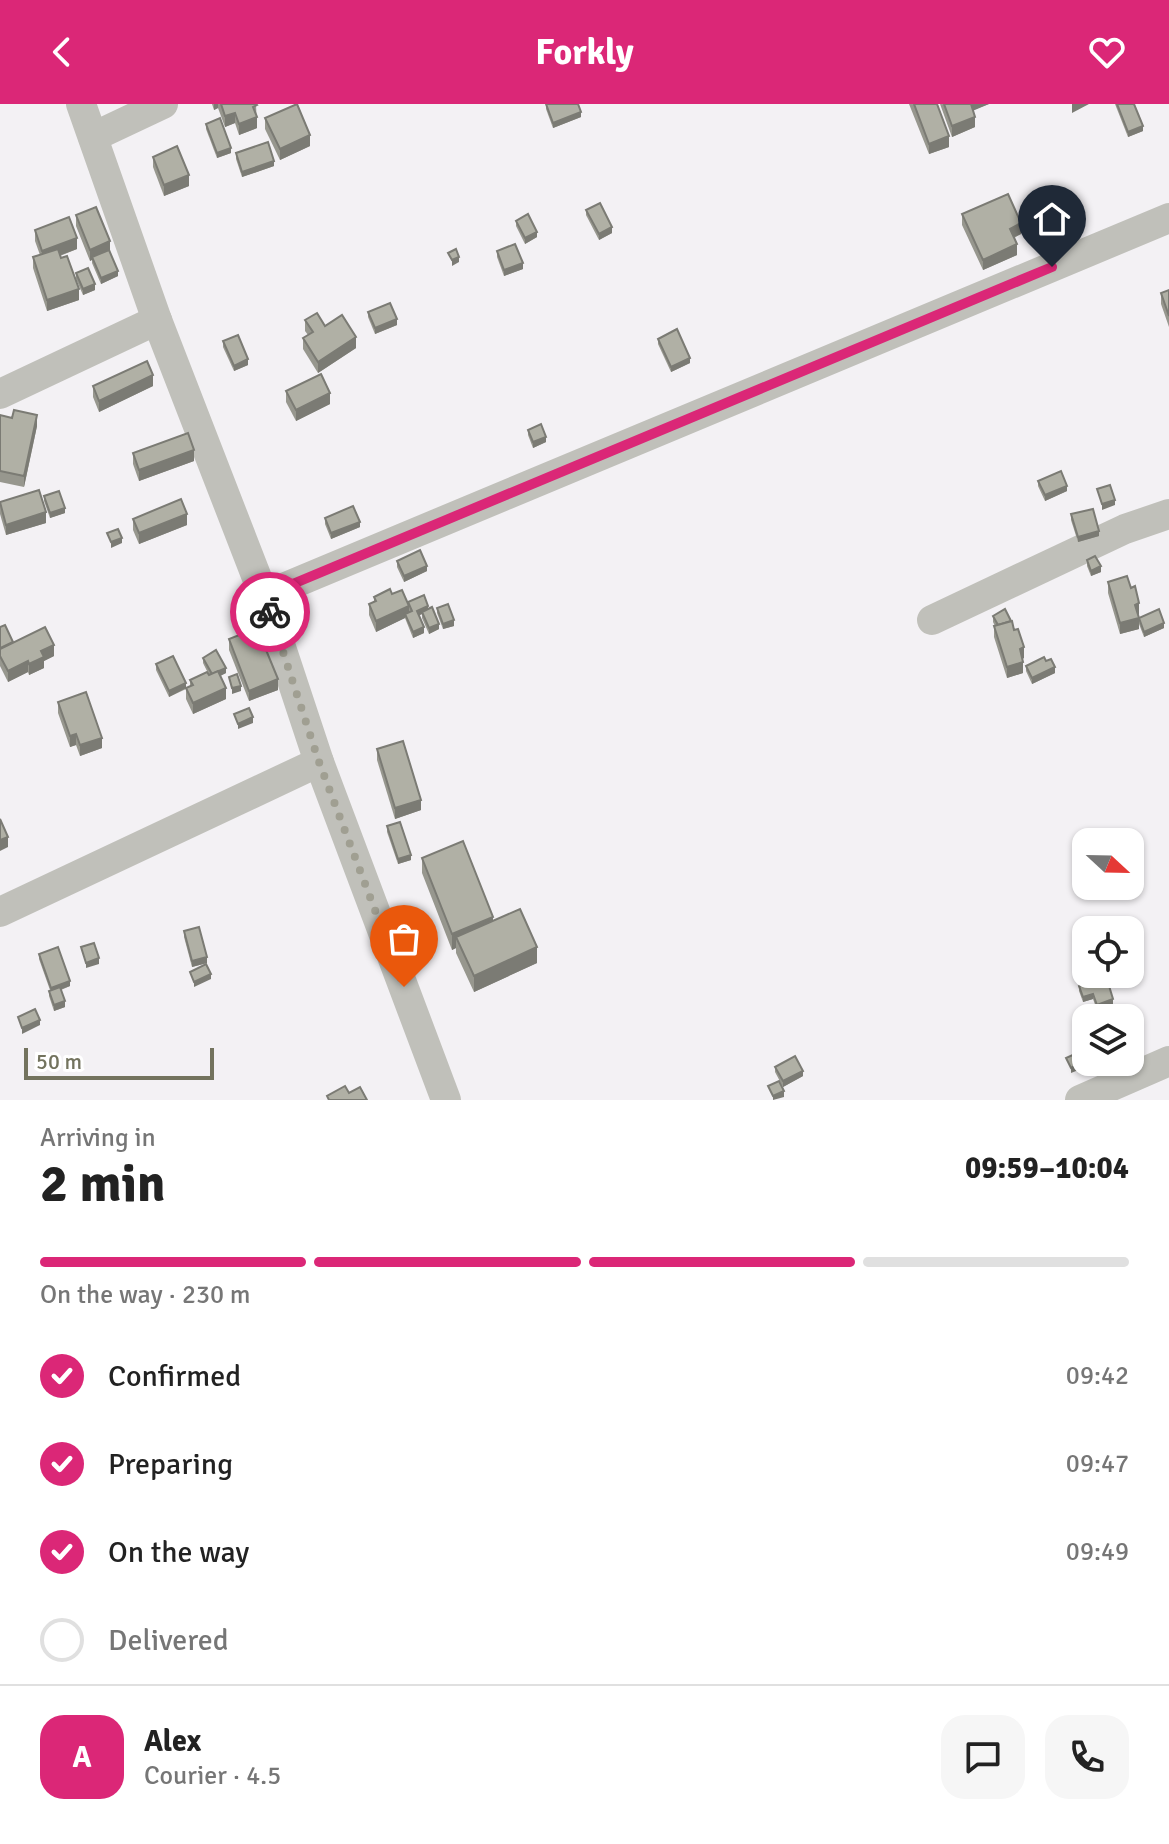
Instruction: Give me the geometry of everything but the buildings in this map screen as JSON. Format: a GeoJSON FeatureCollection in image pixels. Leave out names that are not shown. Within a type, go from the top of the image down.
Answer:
{"type":"FeatureCollection","features":[{"type":"Feature","properties":{"kind":"street"},"geometry":{"type":"LineString","coordinates":[[81,104],[157,320],[264,596],[319,762],[446,1100]]}},
{"type":"Feature","properties":{"kind":"street"},"geometry":{"type":"LineString","coordinates":[[93,137],[163,104]]}},
{"type":"Feature","properties":{"kind":"street"},"geometry":{"type":"LineString","coordinates":[[264,596],[1169,218]]}},
{"type":"Feature","properties":{"kind":"street"},"geometry":{"type":"LineString","coordinates":[[0,394],[157,320]]}},
{"type":"Feature","properties":{"kind":"street"},"geometry":{"type":"LineString","coordinates":[[932,620],[1125,529],[1169,514]]}},
{"type":"Feature","properties":{"kind":"street"},"geometry":{"type":"LineString","coordinates":[[0,912],[319,762]]}},
{"type":"Feature","properties":{"kind":"street"},"geometry":{"type":"LineString","coordinates":[[1080,1100],[1169,1061]]}},
{"type":"Feature","properties":{"kind":"way so far"},"geometry":{"type":"LineString","coordinates":[[270,612],[319,762],[404,987]]}},
{"type":"Feature","properties":{"kind":"route"},"geometry":{"type":"LineString","coordinates":[[270,612],[264,596],[1052,267]]}}]}
